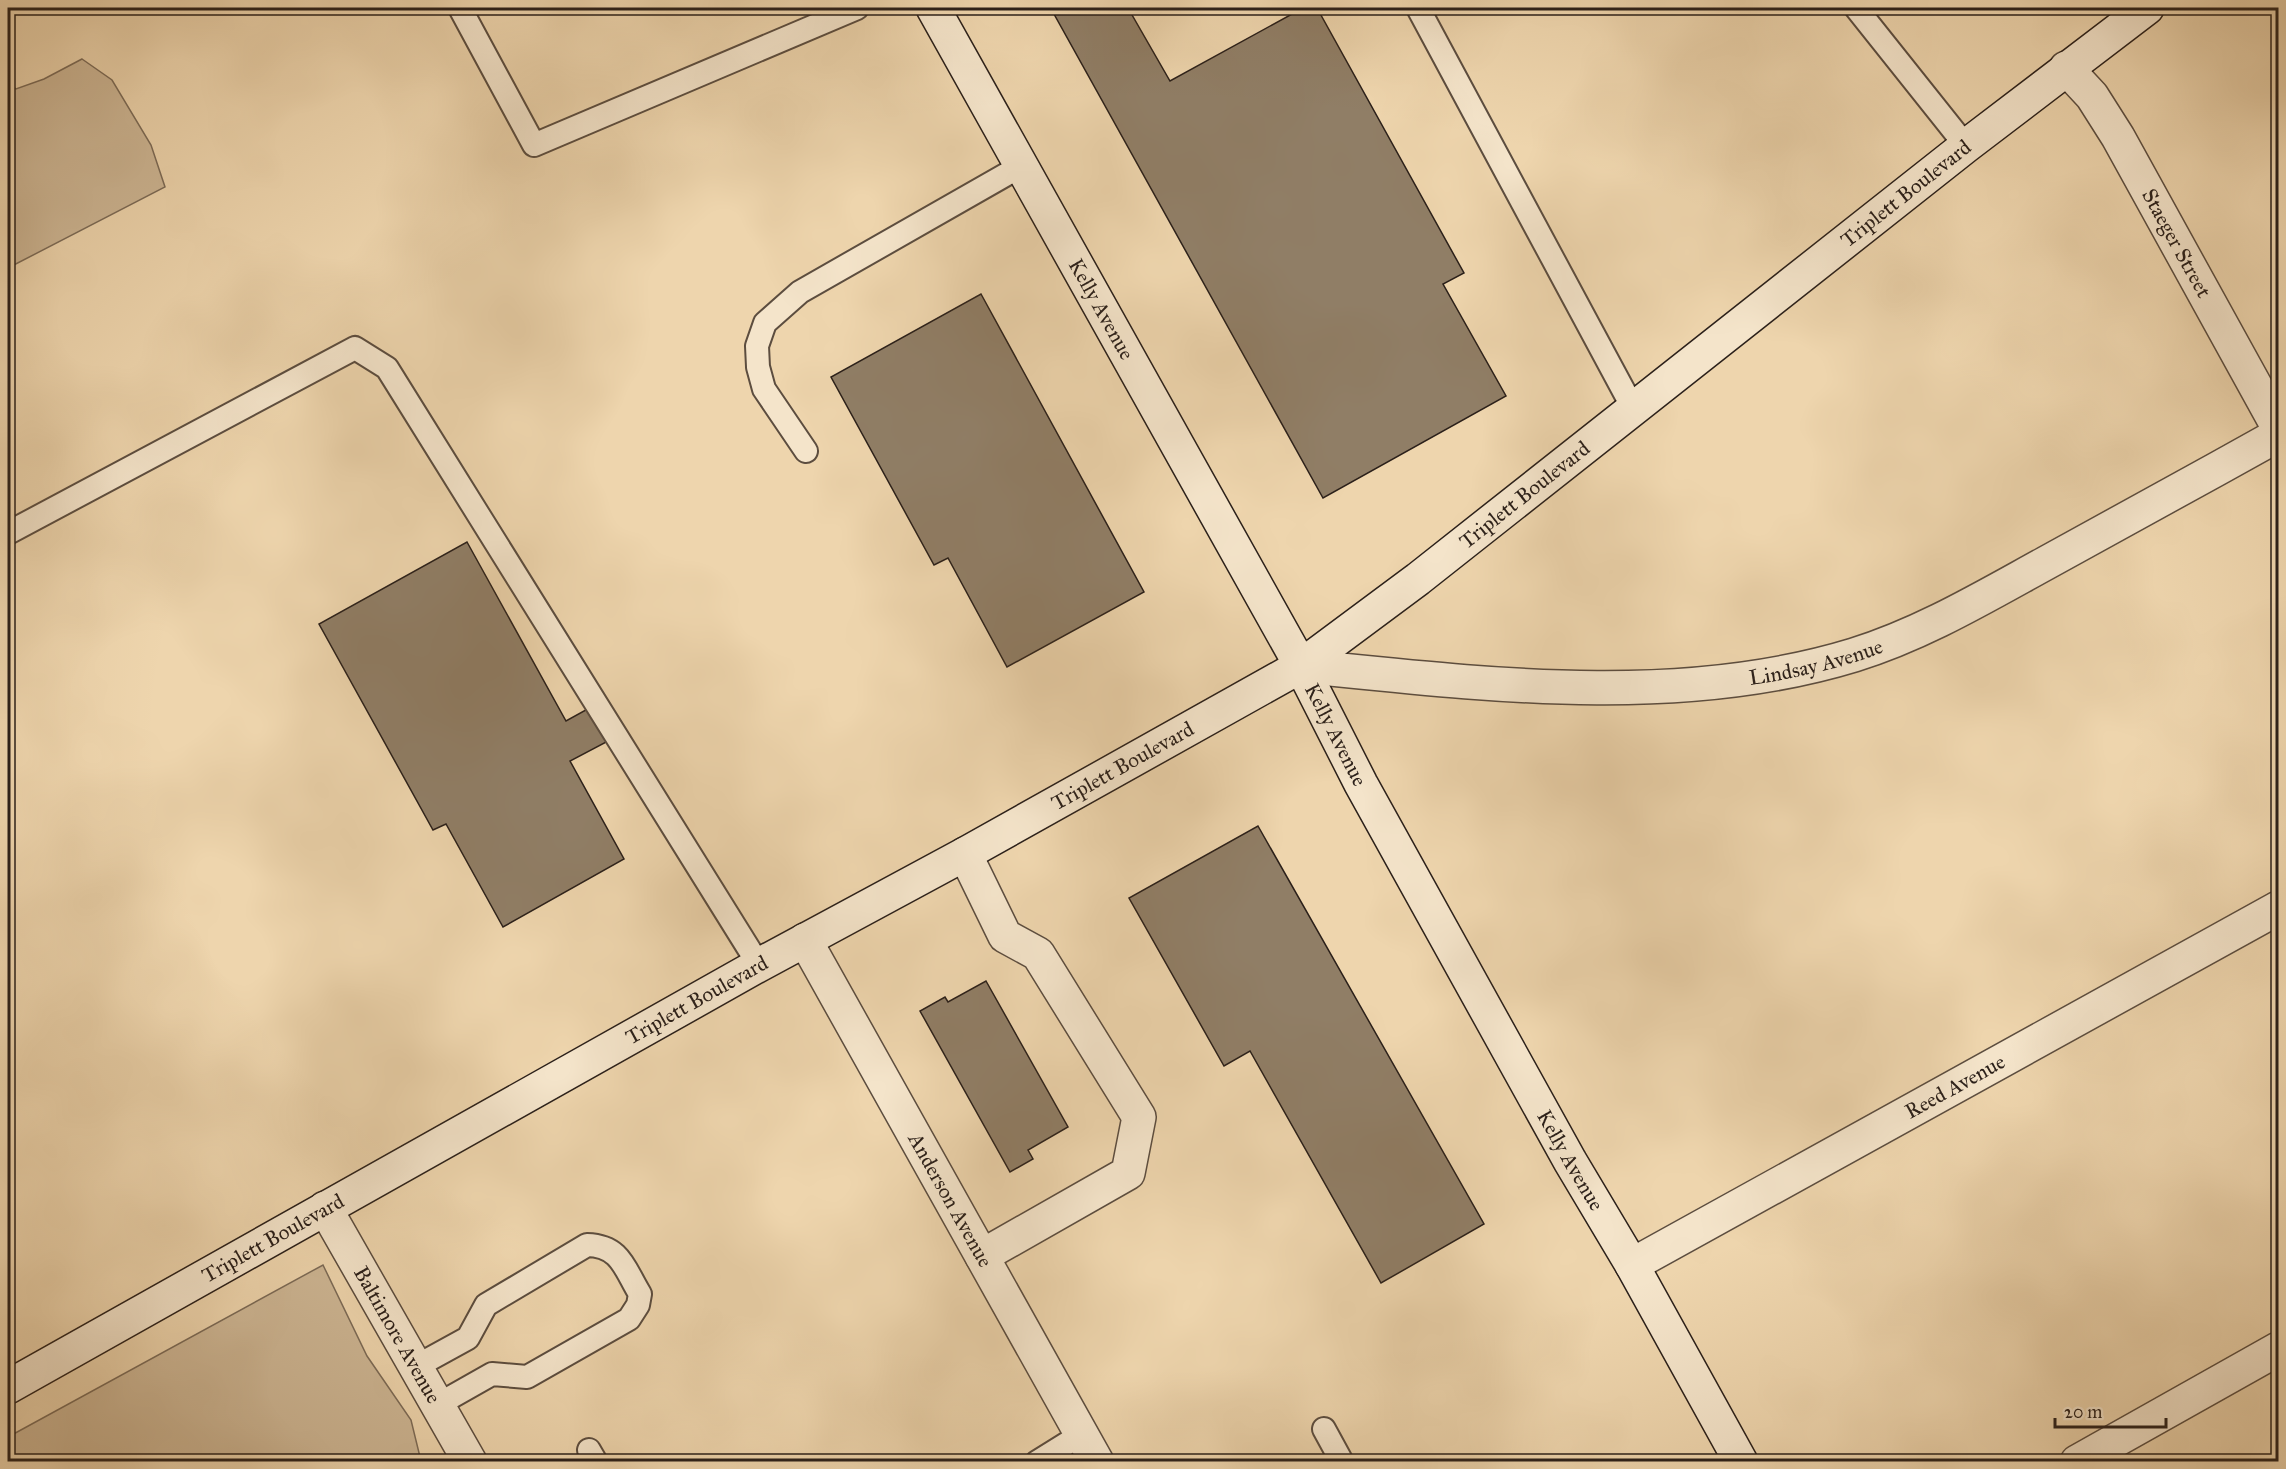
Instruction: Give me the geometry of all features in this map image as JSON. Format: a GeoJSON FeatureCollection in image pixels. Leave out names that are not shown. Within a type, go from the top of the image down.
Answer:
{"type":"FeatureCollection","features":[{"type":"Feature","properties":{"kind":"main road","name":"Kelly Avenue"},"geometry":{"type":"LineString","coordinates":[[933,8],[1301,666],[1361,784],[1570,1161],[1632,1265],[1741,1461]]}},
{"type":"Feature","properties":{"kind":"main road","name":"Triplett Boulevard"},"geometry":{"type":"LineString","coordinates":[[8,1387],[759,965],[965,854],[1301,666],[1418,579],[2066,68],[2135,11]]}},
{"type":"Feature","properties":{"kind":"main road","name":"Staeger Street"},"geometry":{"type":"LineString","coordinates":[[2066,68],[2092,96],[2118,137],[2278,427]]}},
{"type":"Feature","properties":{"kind":"main road","name":"Lindsay Avenue"},"geometry":{"type":"LineString","coordinates":[[1301,666],[1483,684],[1643,686],[1738,679],[1827,662],[1911,634],[2278,435]]}},
{"type":"Feature","properties":{"kind":"main road"},"geometry":{"type":"LineString","coordinates":[[965,854],[1005,936],[1038,954],[1139,1117],[1128,1173],[982,1256]]}},
{"type":"Feature","properties":{"kind":"main road","name":"Reed Avenue"},"geometry":{"type":"LineString","coordinates":[[1632,1265],[2278,908]]}},
{"type":"Feature","properties":{"kind":"main road","name":"Anderson Avenue"},"geometry":{"type":"LineString","coordinates":[[806,940],[1090,1448]]}},
{"type":"Feature","properties":{"kind":"main road","name":"Baltimore Avenue"},"geometry":{"type":"LineString","coordinates":[[325,1208],[470,1461]]}},
{"type":"Feature","properties":{"kind":"main road"},"geometry":{"type":"LineString","coordinates":[[2077,1461],[2278,1349]]}},
{"type":"Feature","properties":{"kind":"lane"},"geometry":{"type":"LineString","coordinates":[[460,8],[534,145],[857,8]]}},
{"type":"Feature","properties":{"kind":"lane"},"geometry":{"type":"LineString","coordinates":[[1418,8],[1633,408]]}},
{"type":"Feature","properties":{"kind":"lane"},"geometry":{"type":"LineString","coordinates":[[1856,8],[1966,146]]}},
{"type":"Feature","properties":{"kind":"lane"},"geometry":{"type":"LineString","coordinates":[[806,451],[764,389],[758,367],[757,346],[765,322],[800,292],[1021,166]]}},
{"type":"Feature","properties":{"kind":"lane"},"geometry":{"type":"LineString","coordinates":[[8,533],[355,348],[387,368],[759,965]]}},
{"type":"Feature","properties":{"kind":"lane"},"geometry":{"type":"LineString","coordinates":[[417,1366],[468,1338],[486,1305],[588,1245],[605,1246],[615,1253],[640,1294],[638,1305],[629,1319],[528,1377],[492,1374],[439,1404]]}},
{"type":"Feature","properties":{"kind":"lane"},"geometry":{"type":"LineString","coordinates":[[1324,1429],[1342,1461]]}},
{"type":"Feature","properties":{"kind":"lane"},"geometry":{"type":"LineString","coordinates":[[1037,1461],[1090,1448]]}},
{"type":"Feature","properties":{"kind":"shaded area"},"geometry":{"type":"Polygon","coordinates":[[[82,59],[112,80],[151,145],[165,187],[8,268],[8,82],[16,89],[44,79],[82,59]]]}},
{"type":"Feature","properties":{"kind":"shaded area"},"geometry":{"type":"Polygon","coordinates":[[[323,1265],[367,1356],[411,1420],[421,1461],[8,1461],[8,1437],[323,1265]]]}},
{"type":"Feature","properties":{"kind":"building"},"geometry":{"type":"Polygon","coordinates":[[[1065,8],[1128,8],[1170,81],[1303,8],[1317,8],[1464,273],[1443,284],[1506,396],[1323,498],[1054,14],[1065,8]]]}},
{"type":"Feature","properties":{"kind":"building"},"geometry":{"type":"Polygon","coordinates":[[[981,294],[1144,592],[1007,667],[948,558],[934,565],[831,377],[981,294]]]}},
{"type":"Feature","properties":{"kind":"building"},"geometry":{"type":"Polygon","coordinates":[[[467,542],[566,721],[593,706],[612,739],[570,761],[624,859],[503,927],[446,824],[433,830],[319,624],[467,542]]]}},
{"type":"Feature","properties":{"kind":"building"},"geometry":{"type":"Polygon","coordinates":[[[1258,826],[1484,1224],[1381,1283],[1250,1051],[1224,1066],[1129,898],[1258,826]]]}},
{"type":"Feature","properties":{"kind":"building"},"geometry":{"type":"Polygon","coordinates":[[[986,981],[1068,1127],[1028,1150],[1033,1159],[1010,1172],[920,1011],[945,997],[948,1002],[986,981]]]}}]}
